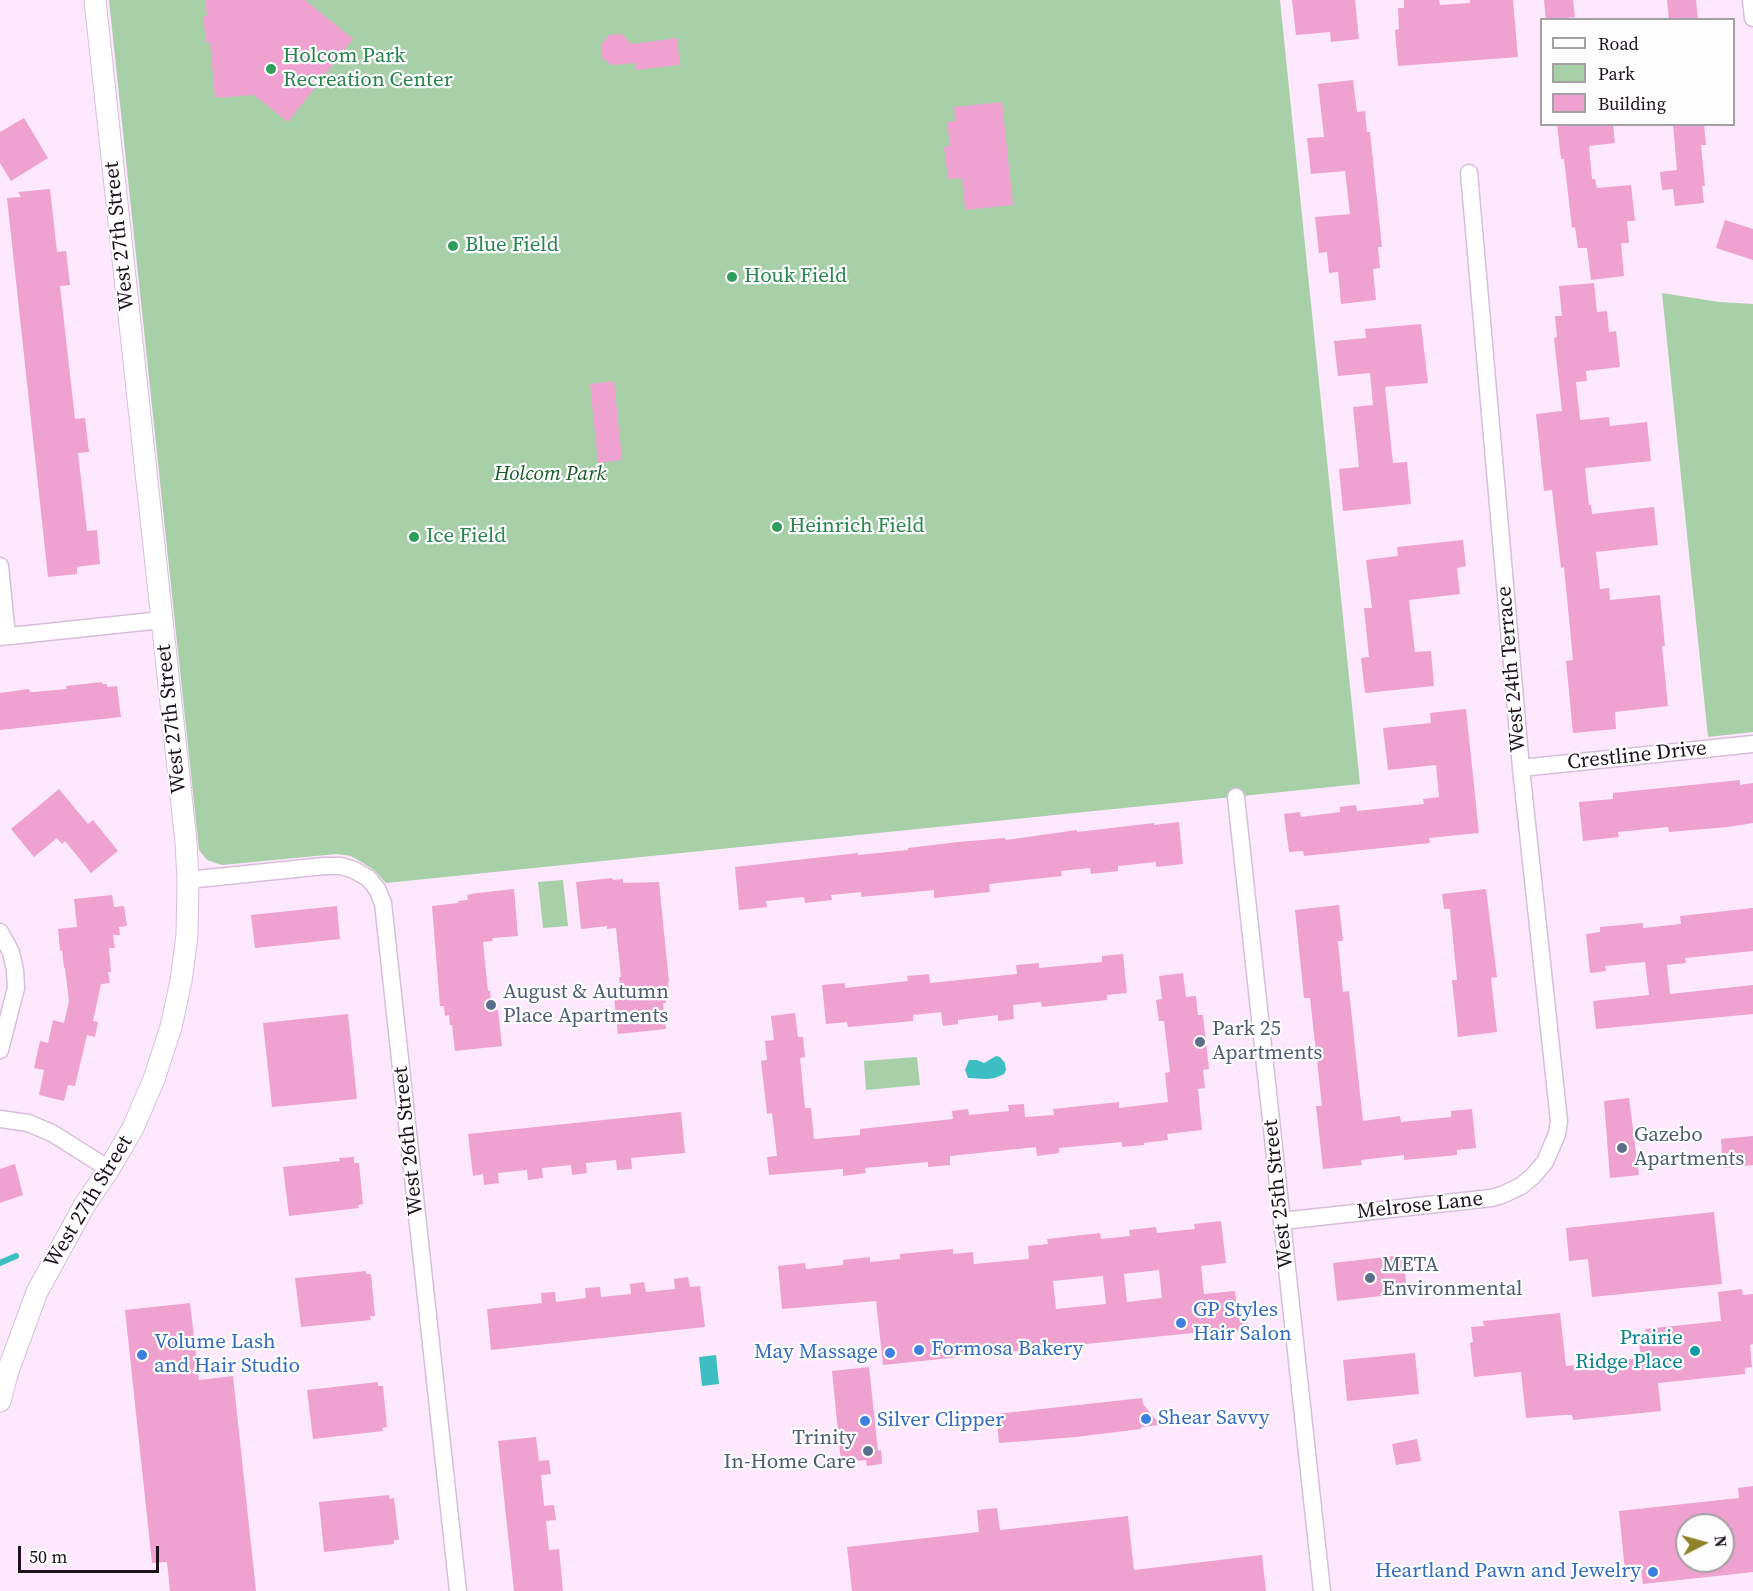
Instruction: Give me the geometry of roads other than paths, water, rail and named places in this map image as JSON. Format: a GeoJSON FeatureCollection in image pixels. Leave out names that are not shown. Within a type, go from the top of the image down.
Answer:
{"type":"FeatureCollection","features":[{"type":"Feature","properties":{"kind":"street","name":"West 27th Street"},"geometry":{"type":"LineString","coordinates":[[0,1401],[8,1371],[37,1292],[84,1206],[133,1128],[154,1079],[171,1027],[181,981],[187,935],[186,842],[95,0]]}},
{"type":"Feature","properties":{"kind":"street"},"geometry":{"type":"LineString","coordinates":[[1751,0],[1753,18]]}},
{"type":"Feature","properties":{"kind":"street","name":"West 24th Terrace"},"geometry":{"type":"LineString","coordinates":[[1469,173],[1521,768],[1559,1121],[1545,1162]]}},
{"type":"Feature","properties":{"kind":"street"},"geometry":{"type":"LineString","coordinates":[[0,566],[4,637],[162,620]]}},
{"type":"Feature","properties":{"kind":"street","name":"Crestline Drive"},"geometry":{"type":"LineString","coordinates":[[1521,768],[1753,744]]}},
{"type":"Feature","properties":{"kind":"street","name":"West 25th Street"},"geometry":{"type":"LineString","coordinates":[[1236,797],[1322,1591]]}},
{"type":"Feature","properties":{"kind":"street","name":"West 26th Street"},"geometry":{"type":"LineString","coordinates":[[188,880],[341,866],[368,878],[384,903],[458,1591]]}},
{"type":"Feature","properties":{"kind":"street"},"geometry":{"type":"LineString","coordinates":[[0,932],[11,952],[16,988],[0,1050]]}},
{"type":"Feature","properties":{"kind":"street"},"geometry":{"type":"LineString","coordinates":[[0,1119],[28,1124],[52,1133],[109,1169]]}},
{"type":"Feature","properties":{"kind":"street","name":"Melrose Lane"},"geometry":{"type":"LineString","coordinates":[[1282,1221],[1491,1198],[1521,1186],[1545,1162]]}},
{"type":"Feature","properties":{"kind":"water"},"geometry":{"type":"Polygon","coordinates":[[[996,1056],[1005,1063],[1004,1074],[987,1079],[968,1078],[965,1070],[969,1060],[984,1063],[996,1056]]]}},
{"type":"Feature","properties":{"kind":"water"},"geometry":{"type":"Polygon","coordinates":[[[716,1355],[719,1384],[702,1386],[699,1357],[716,1355]]]}},
{"type":"Feature","properties":{"kind":"waterway"},"geometry":{"type":"LineString","coordinates":[[0,1263],[16,1256]]}},
{"type":"Feature","properties":{"kind":"place","name":"Holcom Park Recreation Center"},"geometry":{"type":"Point","coordinates":[271,69]}},
{"type":"Feature","properties":{"kind":"place","name":"Blue Field"},"geometry":{"type":"Point","coordinates":[453,246]}},
{"type":"Feature","properties":{"kind":"place","name":"Houk Field"},"geometry":{"type":"Point","coordinates":[732,277]}},
{"type":"Feature","properties":{"kind":"place","name":"Heinrich Field"},"geometry":{"type":"Point","coordinates":[777,527]}},
{"type":"Feature","properties":{"kind":"place","name":"Ice Field"},"geometry":{"type":"Point","coordinates":[414,537]}},
{"type":"Feature","properties":{"kind":"place","name":"August & Autumn Place Apartments"},"geometry":{"type":"Point","coordinates":[491,1005]}},
{"type":"Feature","properties":{"kind":"place","name":"Park 25 Apartments"},"geometry":{"type":"Point","coordinates":[1200,1042]}},
{"type":"Feature","properties":{"kind":"place","name":"Gazebo Apartments"},"geometry":{"type":"Point","coordinates":[1622,1148]}},
{"type":"Feature","properties":{"kind":"place","name":"META Environmental"},"geometry":{"type":"Point","coordinates":[1370,1278]}},
{"type":"Feature","properties":{"kind":"place","name":"GP Styles Hair Salon"},"geometry":{"type":"Point","coordinates":[1181,1323]}},
{"type":"Feature","properties":{"kind":"place","name":"Formosa Bakery"},"geometry":{"type":"Point","coordinates":[919,1350]}},
{"type":"Feature","properties":{"kind":"place","name":"Prairie Ridge Place"},"geometry":{"type":"Point","coordinates":[1695,1351]}},
{"type":"Feature","properties":{"kind":"place","name":"May Massage"},"geometry":{"type":"Point","coordinates":[890,1353]}},
{"type":"Feature","properties":{"kind":"place","name":"Volume Lash and Hair Studio"},"geometry":{"type":"Point","coordinates":[142,1355]}},
{"type":"Feature","properties":{"kind":"place","name":"Shear Savvy"},"geometry":{"type":"Point","coordinates":[1146,1419]}},
{"type":"Feature","properties":{"kind":"place","name":"Silver Clipper"},"geometry":{"type":"Point","coordinates":[865,1421]}},
{"type":"Feature","properties":{"kind":"place","name":"Trinity In-Home Care"},"geometry":{"type":"Point","coordinates":[868,1451]}},
{"type":"Feature","properties":{"kind":"place","name":"Heartland Pawn and Jewelry"},"geometry":{"type":"Point","coordinates":[1653,1572]}},
{"type":"Feature","properties":{"kind":"park label","name":"Holcom Park"},"geometry":{"type":"Point","coordinates":[550,475]}}]}
